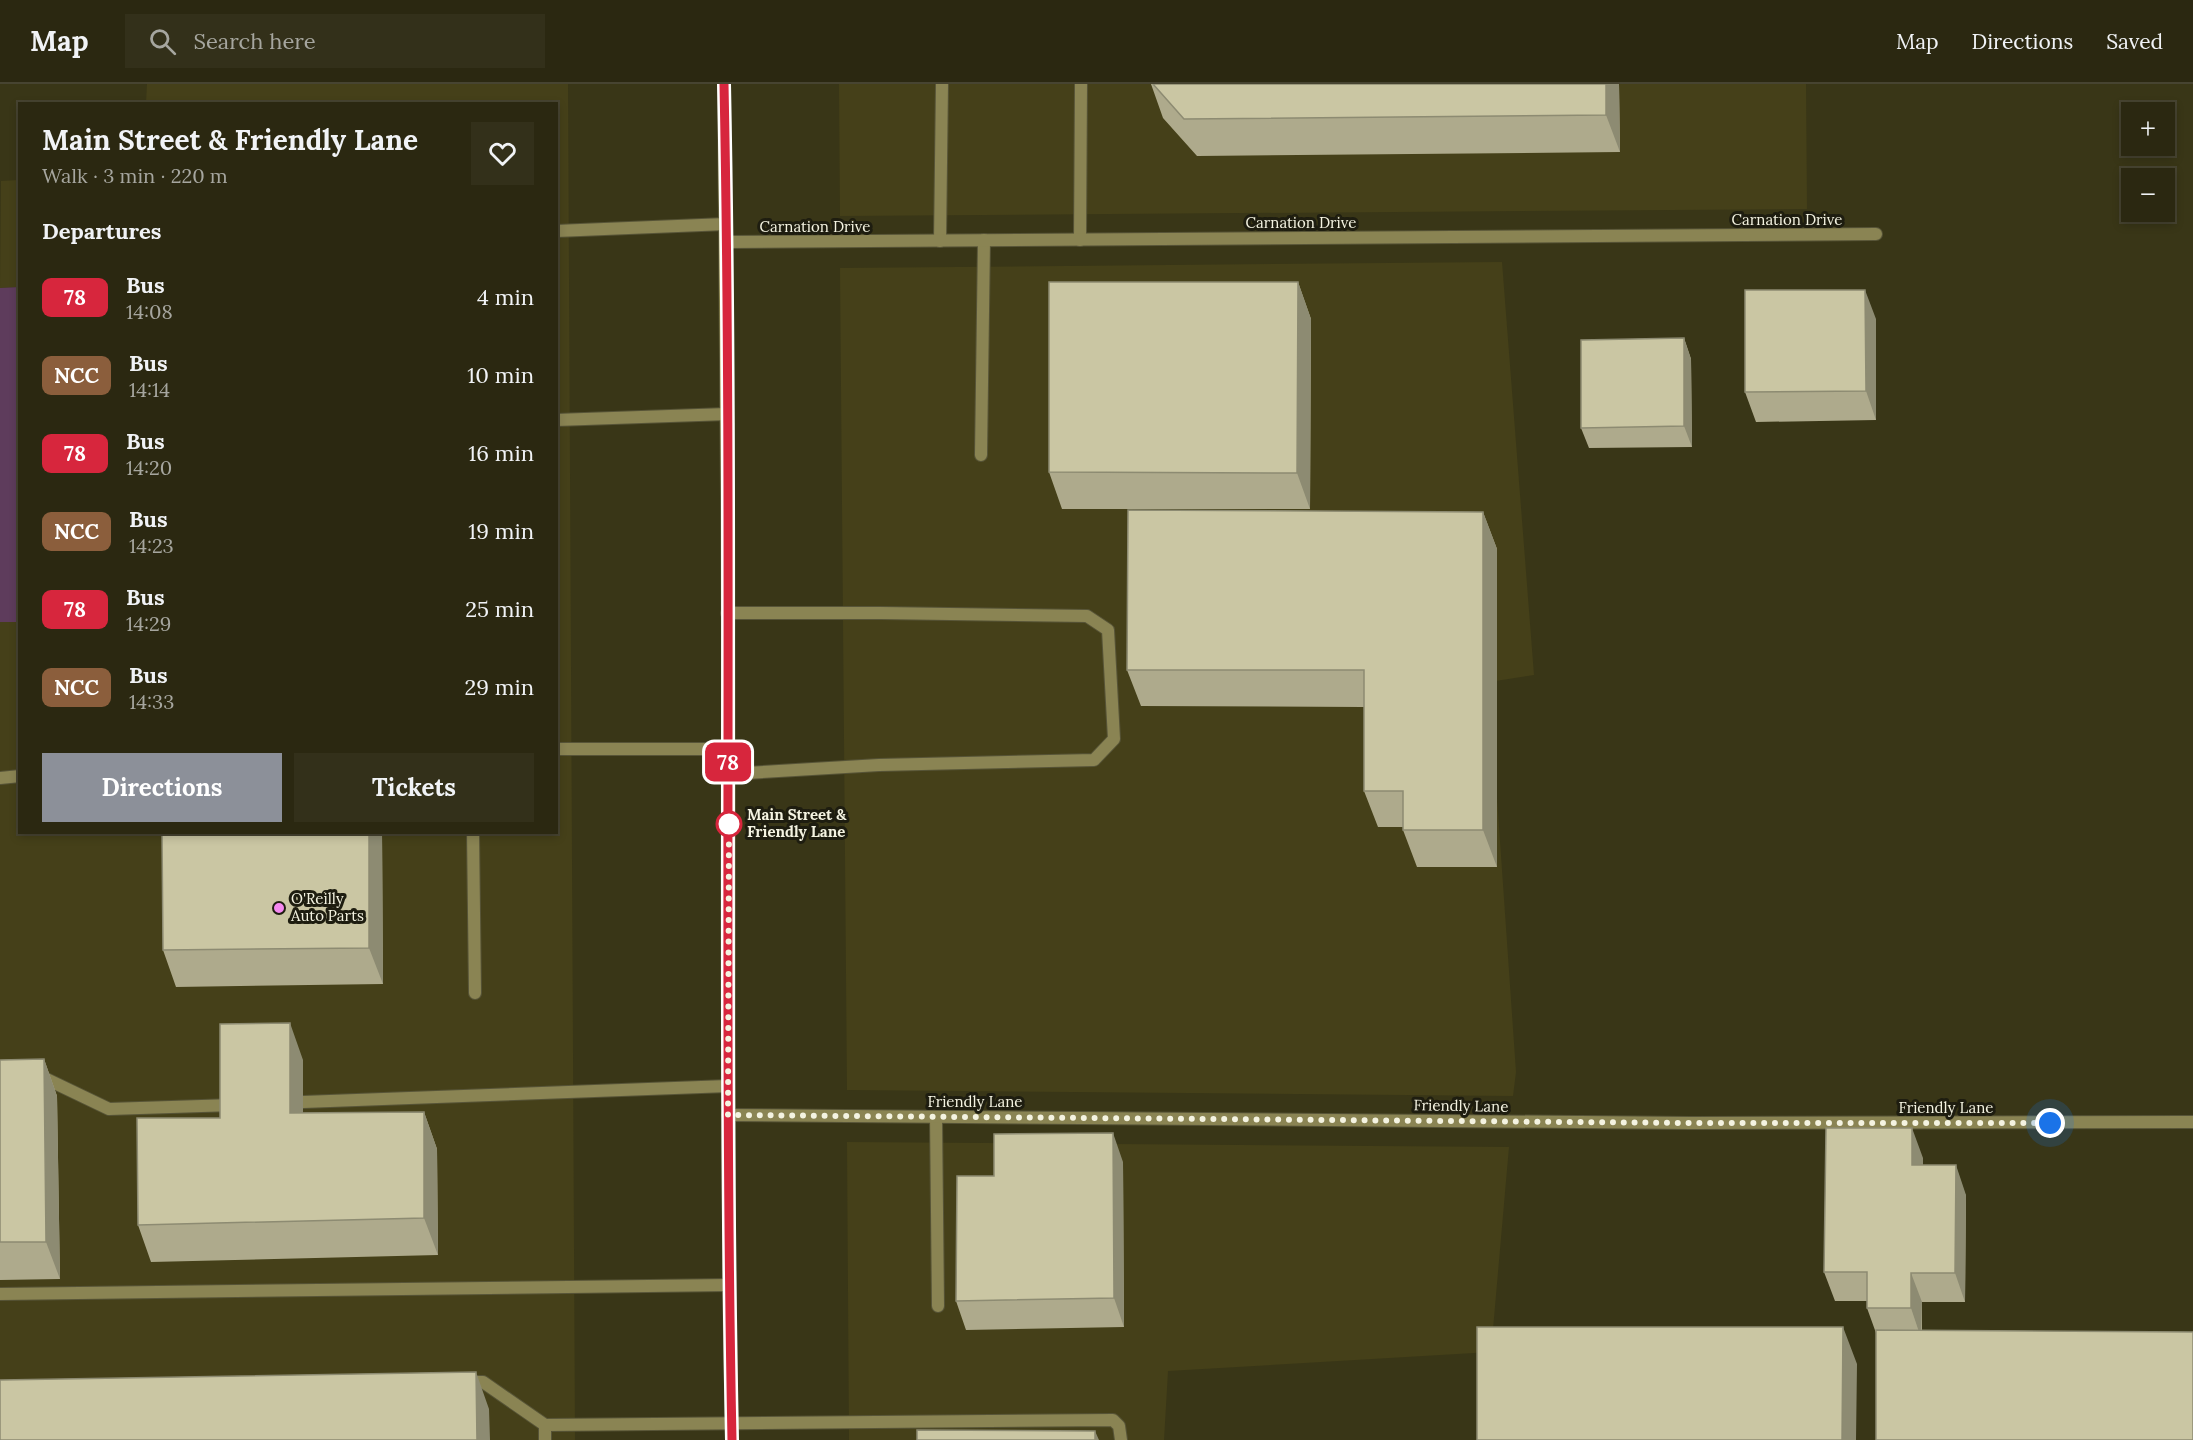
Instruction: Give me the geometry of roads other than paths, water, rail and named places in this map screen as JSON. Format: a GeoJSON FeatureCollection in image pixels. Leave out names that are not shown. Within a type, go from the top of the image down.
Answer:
{"type":"FeatureCollection","features":[{"type":"Feature","properties":{"kind":"main road"},"geometry":{"type":"LineString","coordinates":[[724,84],[727,749],[729,774],[729,1285],[732,1440]]}},
{"type":"Feature","properties":{"kind":"street"},"geometry":{"type":"LineString","coordinates":[[940,241],[942,84]]}},
{"type":"Feature","properties":{"kind":"street"},"geometry":{"type":"LineString","coordinates":[[1080,240],[1081,84]]}},
{"type":"Feature","properties":{"kind":"street"},"geometry":{"type":"LineString","coordinates":[[558,231],[726,224]]}},
{"type":"Feature","properties":{"kind":"street","name":"Carnation Drive"},"geometry":{"type":"LineString","coordinates":[[726,243],[1876,234]]}},
{"type":"Feature","properties":{"kind":"street"},"geometry":{"type":"LineString","coordinates":[[981,455],[984,240]]}},
{"type":"Feature","properties":{"kind":"street"},"geometry":{"type":"LineString","coordinates":[[558,420],[727,414]]}},
{"type":"Feature","properties":{"kind":"street"},"geometry":{"type":"LineString","coordinates":[[727,613],[1087,616],[1108,630],[1114,739],[1094,760],[879,765],[729,774]]}},
{"type":"Feature","properties":{"kind":"street"},"geometry":{"type":"LineString","coordinates":[[558,749],[727,749]]}},
{"type":"Feature","properties":{"kind":"street"},"geometry":{"type":"LineString","coordinates":[[0,778],[18,776]]}},
{"type":"Feature","properties":{"kind":"street"},"geometry":{"type":"LineString","coordinates":[[473,834],[475,993]]}},
{"type":"Feature","properties":{"kind":"street"},"geometry":{"type":"LineString","coordinates":[[30,1075],[40,1075],[109,1109],[233,1106]]}},
{"type":"Feature","properties":{"kind":"street"},"geometry":{"type":"LineString","coordinates":[[303,1102],[728,1086]]}},
{"type":"Feature","properties":{"kind":"street","name":"Friendly Lane"},"geometry":{"type":"LineString","coordinates":[[728,1115],[1691,1123],[2193,1122]]}},
{"type":"Feature","properties":{"kind":"street"},"geometry":{"type":"LineString","coordinates":[[936,1116],[938,1306]]}},
{"type":"Feature","properties":{"kind":"street"},"geometry":{"type":"LineString","coordinates":[[0,1294],[729,1285]]}},
{"type":"Feature","properties":{"kind":"street"},"geometry":{"type":"LineString","coordinates":[[448,1383],[483,1382],[545,1425],[1113,1420],[1119,1426],[1121,1440]]}},
{"type":"Feature","properties":{"kind":"street"},"geometry":{"type":"LineString","coordinates":[[545,1425],[545,1440]]}},
{"type":"Feature","properties":{"kind":"place","name":"Main Street & Friendly Lane"},"geometry":{"type":"Point","coordinates":[729,824]}},
{"type":"Feature","properties":{"kind":"place","name":"O'Reilly Auto Parts"},"geometry":{"type":"Point","coordinates":[279,908]}}]}
